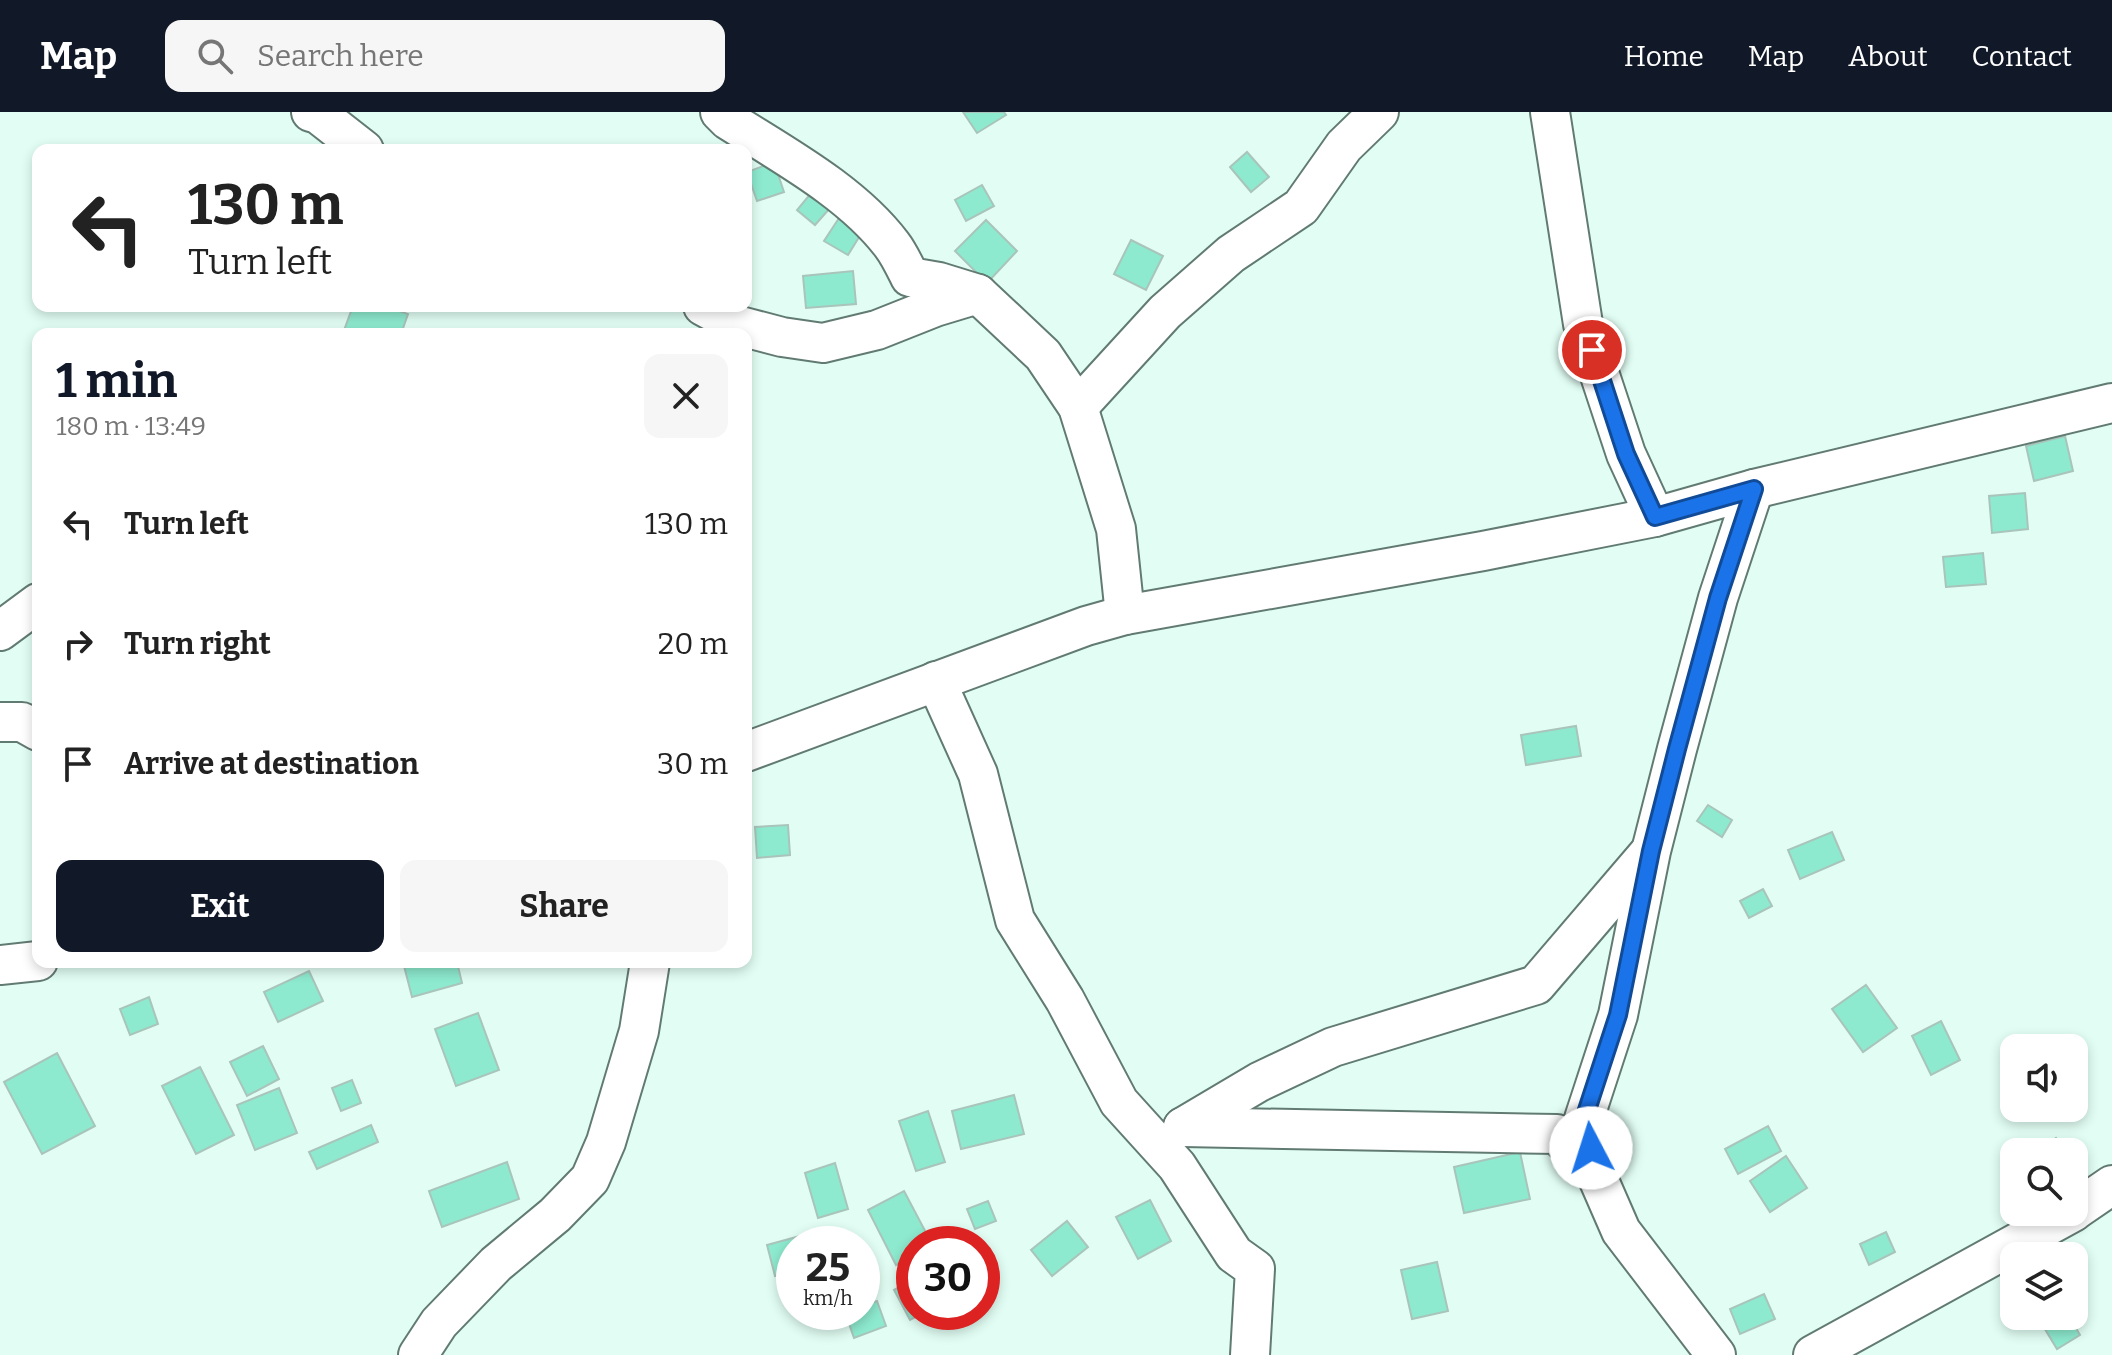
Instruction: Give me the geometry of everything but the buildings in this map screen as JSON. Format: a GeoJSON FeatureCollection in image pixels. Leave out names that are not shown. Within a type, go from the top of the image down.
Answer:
{"type":"FeatureCollection","features":[{"type":"Feature","properties":{"kind":"street"},"geometry":{"type":"LineString","coordinates":[[311,112],[318,114],[356,144]]}},
{"type":"Feature","properties":{"kind":"street"},"geometry":{"type":"LineString","coordinates":[[720,112],[820,178],[859,210],[893,245],[910,277],[978,294],[1043,355],[1078,407],[1116,529],[1125,615]]}},
{"type":"Feature","properties":{"kind":"street"},"geometry":{"type":"LineString","coordinates":[[1078,407],[1165,312],[1231,254],[1301,207],[1344,146],[1379,112]]}},
{"type":"Feature","properties":{"kind":"street"},"geometry":{"type":"LineString","coordinates":[[1550,112],[1583,324],[1626,454],[1655,517]]}},
{"type":"Feature","properties":{"kind":"street"},"geometry":{"type":"LineString","coordinates":[[752,329],[823,343],[877,330],[978,294]]}},
{"type":"Feature","properties":{"kind":"street"},"geometry":{"type":"LineString","coordinates":[[714,312],[748,328]]}},
{"type":"Feature","properties":{"kind":"street"},"geometry":{"type":"LineString","coordinates":[[752,750],[1086,626],[1125,615],[1438,560],[1655,517],[1754,489],[2112,403]]}},
{"type":"Feature","properties":{"kind":"street"},"geometry":{"type":"LineString","coordinates":[[1716,1355],[1621,1231],[1597,1176],[1584,1119],[1618,1015],[1651,851],[1718,598],[1754,489]]}},
{"type":"Feature","properties":{"kind":"street"},"geometry":{"type":"LineString","coordinates":[[0,631],[32,607]]}},
{"type":"Feature","properties":{"kind":"street"},"geometry":{"type":"LineString","coordinates":[[936,681],[978,774],[1015,920],[1065,1000],[1119,1102],[1177,1166],[1234,1254],[1255,1269],[1250,1355]]}},
{"type":"Feature","properties":{"kind":"street"},"geometry":{"type":"LineString","coordinates":[[0,722],[22,722],[32,728]]}},
{"type":"Feature","properties":{"kind":"street"},"geometry":{"type":"LineString","coordinates":[[1183,1127],[1259,1082],[1333,1047],[1536,985],[1651,851]]}},
{"type":"Feature","properties":{"kind":"street"},"geometry":{"type":"LineString","coordinates":[[0,965],[32,962]]}},
{"type":"Feature","properties":{"kind":"street"},"geometry":{"type":"LineString","coordinates":[[418,1355],[439,1323],[496,1264],[555,1215],[590,1179],[606,1142],[639,1031],[649,968]]}},
{"type":"Feature","properties":{"kind":"street"},"geometry":{"type":"LineString","coordinates":[[1144,1129],[1183,1127],[1557,1134],[1597,1176]]}},
{"type":"Feature","properties":{"kind":"street"},"geometry":{"type":"LineString","coordinates":[[2088,1202],[2112,1185]]}},
{"type":"Feature","properties":{"kind":"street"},"geometry":{"type":"LineString","coordinates":[[1813,1355],[2048,1226]]}},
{"type":"Feature","properties":{"kind":"route"},"geometry":{"type":"LineString","coordinates":[[1591,1148],[1584,1119],[1618,1015],[1651,851],[1677,749],[1718,598],[1754,489],[1655,517],[1626,454],[1592,350]]}}]}
